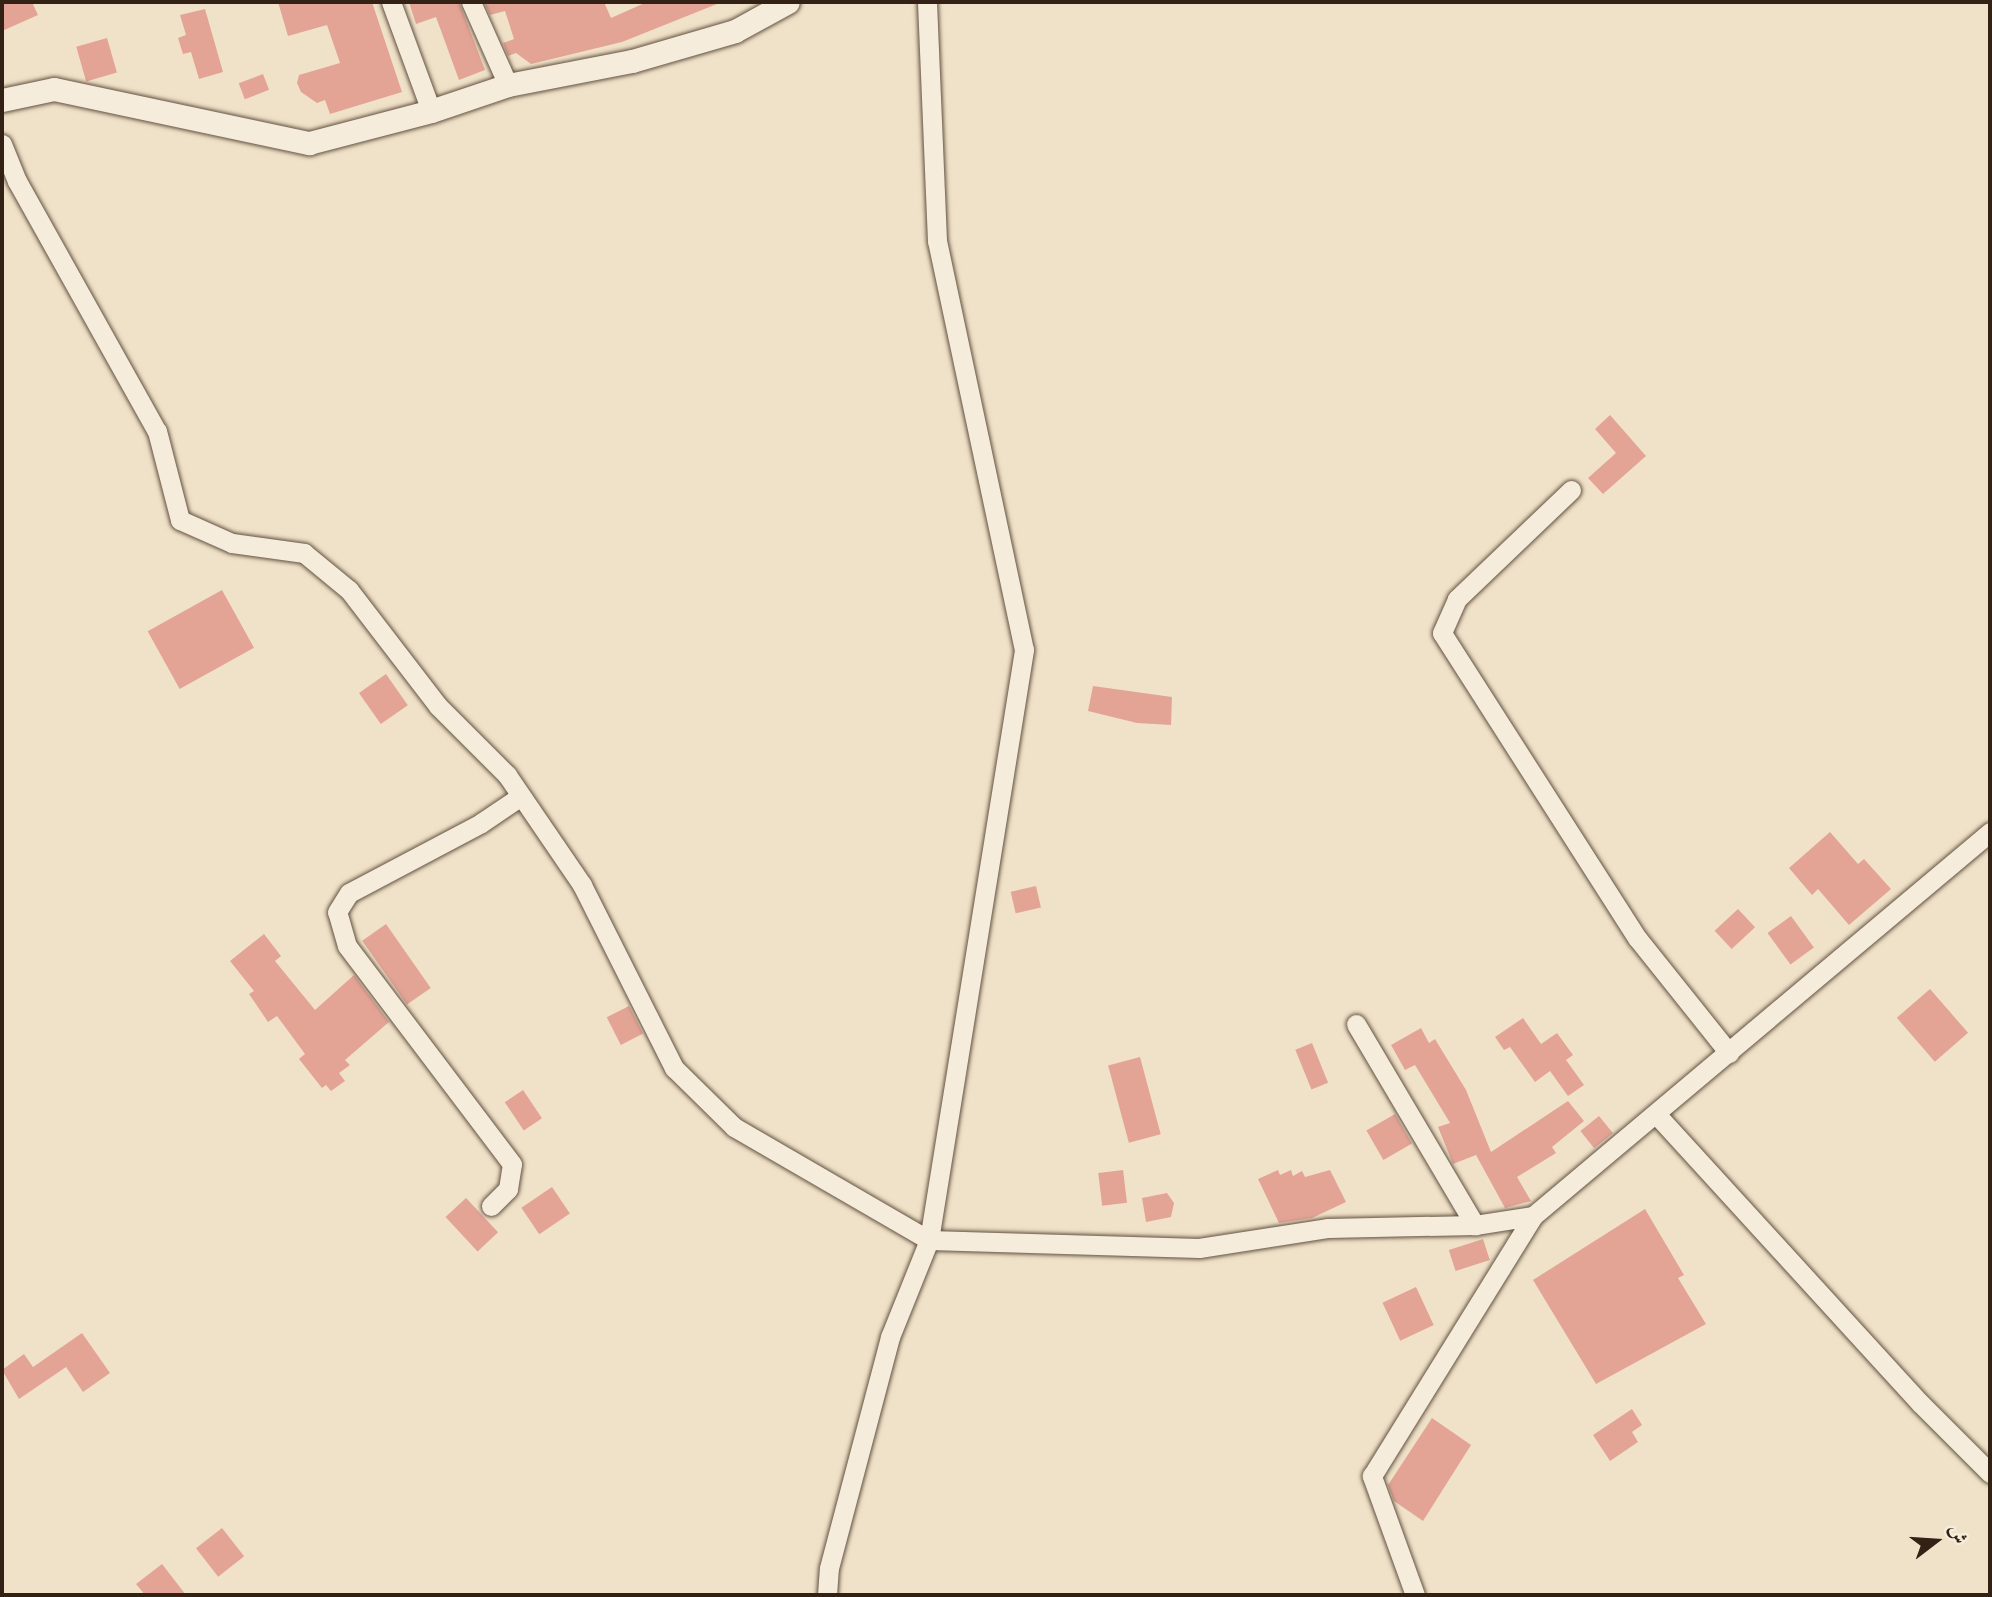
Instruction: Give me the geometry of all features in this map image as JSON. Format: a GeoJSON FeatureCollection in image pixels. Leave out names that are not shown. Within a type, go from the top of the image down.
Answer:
{"type":"FeatureCollection","features":[{"type":"Feature","properties":{"kind":"street"},"geometry":{"type":"LineString","coordinates":[[391,2],[431,111]]}},
{"type":"Feature","properties":{"kind":"street"},"geometry":{"type":"LineString","coordinates":[[471,2],[508,85]]}},
{"type":"Feature","properties":{"kind":"street"},"geometry":{"type":"LineString","coordinates":[[2,100],[54,89],[309,143],[431,111],[508,85],[632,61],[736,31],[788,2]]}},
{"type":"Feature","properties":{"kind":"street"},"geometry":{"type":"LineString","coordinates":[[827,1595],[829,1568],[890,1337],[929,1240],[1024,650],[937,241],[927,2]]}},
{"type":"Feature","properties":{"kind":"street"},"geometry":{"type":"LineString","coordinates":[[2,144],[17,181],[157,431],[180,520],[232,543],[304,553],[349,590],[438,706],[508,775],[582,885],[674,1068],[734,1127],[929,1240],[1199,1248],[1328,1228],[1475,1225],[1534,1216]]}},
{"type":"Feature","properties":{"kind":"street"},"geometry":{"type":"LineString","coordinates":[[1571,490],[1457,599],[1442,633],[1611,899],[1728,1052]]}},
{"type":"Feature","properties":{"kind":"street"},"geometry":{"type":"LineString","coordinates":[[491,1206],[509,1189],[512,1164],[347,946],[337,912],[348,893],[481,823],[521,796]]}},
{"type":"Feature","properties":{"kind":"street"},"geometry":{"type":"LineString","coordinates":[[1415,1595],[1372,1476],[1534,1216],[1990,832]]}},
{"type":"Feature","properties":{"kind":"street"},"geometry":{"type":"LineString","coordinates":[[1356,1024],[1475,1225]]}},
{"type":"Feature","properties":{"kind":"street"},"geometry":{"type":"LineString","coordinates":[[1656,1114],[1921,1404],[1990,1473]]}},
{"type":"Feature","properties":{"kind":"building"},"geometry":{"type":"Polygon","coordinates":[[[2,2],[32,2],[38,15],[2,31],[2,2]]]}},
{"type":"Feature","properties":{"kind":"building"},"geometry":{"type":"Polygon","coordinates":[[[278,2],[372,2],[402,92],[330,114],[325,100],[317,103],[301,92],[297,83],[299,75],[340,63],[327,25],[288,36],[278,2]]]}},
{"type":"Feature","properties":{"kind":"building"},"geometry":{"type":"Polygon","coordinates":[[[409,2],[459,2],[485,70],[459,80],[436,17],[416,24],[409,2]]]}},
{"type":"Feature","properties":{"kind":"building"},"geometry":{"type":"Polygon","coordinates":[[[484,2],[604,2],[611,18],[647,2],[722,2],[622,42],[531,64],[516,53],[508,56],[503,43],[514,39],[505,11],[490,15],[484,2]]]}},
{"type":"Feature","properties":{"kind":"building"},"geometry":{"type":"Polygon","coordinates":[[[205,9],[223,72],[199,79],[191,52],[183,54],[178,38],[186,35],[180,15],[205,9]]]}},
{"type":"Feature","properties":{"kind":"building"},"geometry":{"type":"Polygon","coordinates":[[[107,38],[117,73],[86,81],[76,47],[107,38]]]}},
{"type":"Feature","properties":{"kind":"building"},"geometry":{"type":"Polygon","coordinates":[[[263,74],[269,90],[245,99],[239,83],[263,74]]]}},
{"type":"Feature","properties":{"kind":"building"},"geometry":{"type":"Polygon","coordinates":[[[1610,415],[1646,456],[1603,494],[1588,478],[1616,453],[1595,429],[1610,415]]]}},
{"type":"Feature","properties":{"kind":"building"},"geometry":{"type":"Polygon","coordinates":[[[222,590],[254,648],[180,689],[148,631],[222,590]]]}},
{"type":"Feature","properties":{"kind":"building"},"geometry":{"type":"Polygon","coordinates":[[[386,674],[408,705],[381,724],[359,693],[386,674]]]}},
{"type":"Feature","properties":{"kind":"building"},"geometry":{"type":"Polygon","coordinates":[[[1093,686],[1172,697],[1171,725],[1137,723],[1088,711],[1093,686]]]}},
{"type":"Feature","properties":{"kind":"building"},"geometry":{"type":"Polygon","coordinates":[[[1830,832],[1858,864],[1864,859],[1891,889],[1849,925],[1818,889],[1812,895],[1789,868],[1830,832]]]}},
{"type":"Feature","properties":{"kind":"building"},"geometry":{"type":"Polygon","coordinates":[[[1036,886],[1041,907],[1016,913],[1011,892],[1036,886]]]}},
{"type":"Feature","properties":{"kind":"building"},"geometry":{"type":"Polygon","coordinates":[[[1738,909],[1755,927],[1732,949],[1715,931],[1738,909]]]}},
{"type":"Feature","properties":{"kind":"building"},"geometry":{"type":"Polygon","coordinates":[[[1791,916],[1814,948],[1790,965],[1768,933],[1791,916]]]}},
{"type":"Feature","properties":{"kind":"building"},"geometry":{"type":"Polygon","coordinates":[[[386,924],[431,988],[407,1005],[362,941],[386,924]]]}},
{"type":"Feature","properties":{"kind":"building"},"geometry":{"type":"Polygon","coordinates":[[[264,934],[281,956],[275,961],[315,1010],[354,975],[389,1022],[345,1060],[350,1065],[339,1073],[345,1081],[331,1091],[326,1085],[322,1088],[299,1059],[305,1054],[277,1016],[268,1022],[249,994],[254,991],[230,961],[264,934]]]}},
{"type":"Feature","properties":{"kind":"building"},"geometry":{"type":"Polygon","coordinates":[[[1930,989],[1968,1033],[1935,1062],[1897,1018],[1930,989]]]}},
{"type":"Feature","properties":{"kind":"building"},"geometry":{"type":"Polygon","coordinates":[[[629,1006],[643,1034],[621,1045],[607,1017],[629,1006]]]}},
{"type":"Feature","properties":{"kind":"building"},"geometry":{"type":"Polygon","coordinates":[[[1523,1018],[1541,1044],[1557,1033],[1573,1055],[1566,1060],[1584,1085],[1568,1096],[1550,1071],[1535,1082],[1510,1047],[1504,1050],[1495,1037],[1523,1018]]]}},
{"type":"Feature","properties":{"kind":"building"},"geometry":{"type":"Polygon","coordinates":[[[1421,1028],[1429,1043],[1435,1039],[1466,1090],[1491,1152],[1568,1101],[1584,1121],[1552,1147],[1556,1153],[1517,1177],[1531,1201],[1505,1208],[1476,1155],[1453,1164],[1438,1127],[1450,1123],[1415,1065],[1405,1070],[1391,1045],[1421,1028]]]}},
{"type":"Feature","properties":{"kind":"building"},"geometry":{"type":"Polygon","coordinates":[[[1312,1043],[1328,1083],[1311,1090],[1295,1050],[1312,1043]]]}},
{"type":"Feature","properties":{"kind":"building"},"geometry":{"type":"Polygon","coordinates":[[[1140,1057],[1161,1134],[1129,1143],[1108,1066],[1140,1057]]]}},
{"type":"Feature","properties":{"kind":"building"},"geometry":{"type":"Polygon","coordinates":[[[523,1090],[542,1118],[524,1130],[505,1102],[523,1090]]]}},
{"type":"Feature","properties":{"kind":"building"},"geometry":{"type":"Polygon","coordinates":[[[1395,1114],[1412,1143],[1383,1160],[1366,1130],[1395,1114]]]}},
{"type":"Feature","properties":{"kind":"building"},"geometry":{"type":"Polygon","coordinates":[[[1599,1116],[1613,1133],[1594,1148],[1580,1131],[1599,1116]]]}},
{"type":"Feature","properties":{"kind":"building"},"geometry":{"type":"Polygon","coordinates":[[[1123,1170],[1127,1203],[1102,1206],[1098,1173],[1123,1170]]]}},
{"type":"Feature","properties":{"kind":"building"},"geometry":{"type":"Polygon","coordinates":[[[1278,1170],[1280,1175],[1291,1170],[1293,1176],[1302,1171],[1305,1177],[1330,1170],[1346,1202],[1312,1218],[1279,1223],[1258,1179],[1278,1170]]]}},
{"type":"Feature","properties":{"kind":"building"},"geometry":{"type":"Polygon","coordinates":[[[552,1187],[570,1214],[539,1234],[521,1208],[552,1187]]]}},
{"type":"Feature","properties":{"kind":"building"},"geometry":{"type":"Polygon","coordinates":[[[1167,1193],[1174,1203],[1171,1217],[1146,1222],[1142,1198],[1167,1193]]]}},
{"type":"Feature","properties":{"kind":"building"},"geometry":{"type":"Polygon","coordinates":[[[466,1198],[498,1232],[478,1251],[446,1217],[466,1198]]]}},
{"type":"Feature","properties":{"kind":"building"},"geometry":{"type":"Polygon","coordinates":[[[1645,1209],[1684,1275],[1678,1278],[1706,1324],[1596,1384],[1533,1280],[1645,1209]]]}},
{"type":"Feature","properties":{"kind":"building"},"geometry":{"type":"Polygon","coordinates":[[[1483,1239],[1490,1260],[1456,1271],[1449,1250],[1483,1239]]]}},
{"type":"Feature","properties":{"kind":"building"},"geometry":{"type":"Polygon","coordinates":[[[1416,1287],[1434,1325],[1400,1341],[1382,1303],[1416,1287]]]}},
{"type":"Feature","properties":{"kind":"building"},"geometry":{"type":"Polygon","coordinates":[[[82,1333],[110,1373],[83,1392],[66,1367],[19,1399],[2,1370],[24,1354],[33,1367],[82,1333]]]}},
{"type":"Feature","properties":{"kind":"building"},"geometry":{"type":"Polygon","coordinates":[[[1632,1409],[1642,1425],[1632,1432],[1638,1442],[1610,1461],[1593,1435],[1632,1409]]]}},
{"type":"Feature","properties":{"kind":"building"},"geometry":{"type":"Polygon","coordinates":[[[1432,1418],[1471,1445],[1423,1521],[1394,1501],[1388,1485],[1432,1418]]]}},
{"type":"Feature","properties":{"kind":"building"},"geometry":{"type":"Polygon","coordinates":[[[222,1528],[244,1556],[218,1577],[196,1548],[222,1528]]]}},
{"type":"Feature","properties":{"kind":"building"},"geometry":{"type":"Polygon","coordinates":[[[162,1564],[186,1595],[145,1595],[136,1584],[162,1564]]]}}]}
